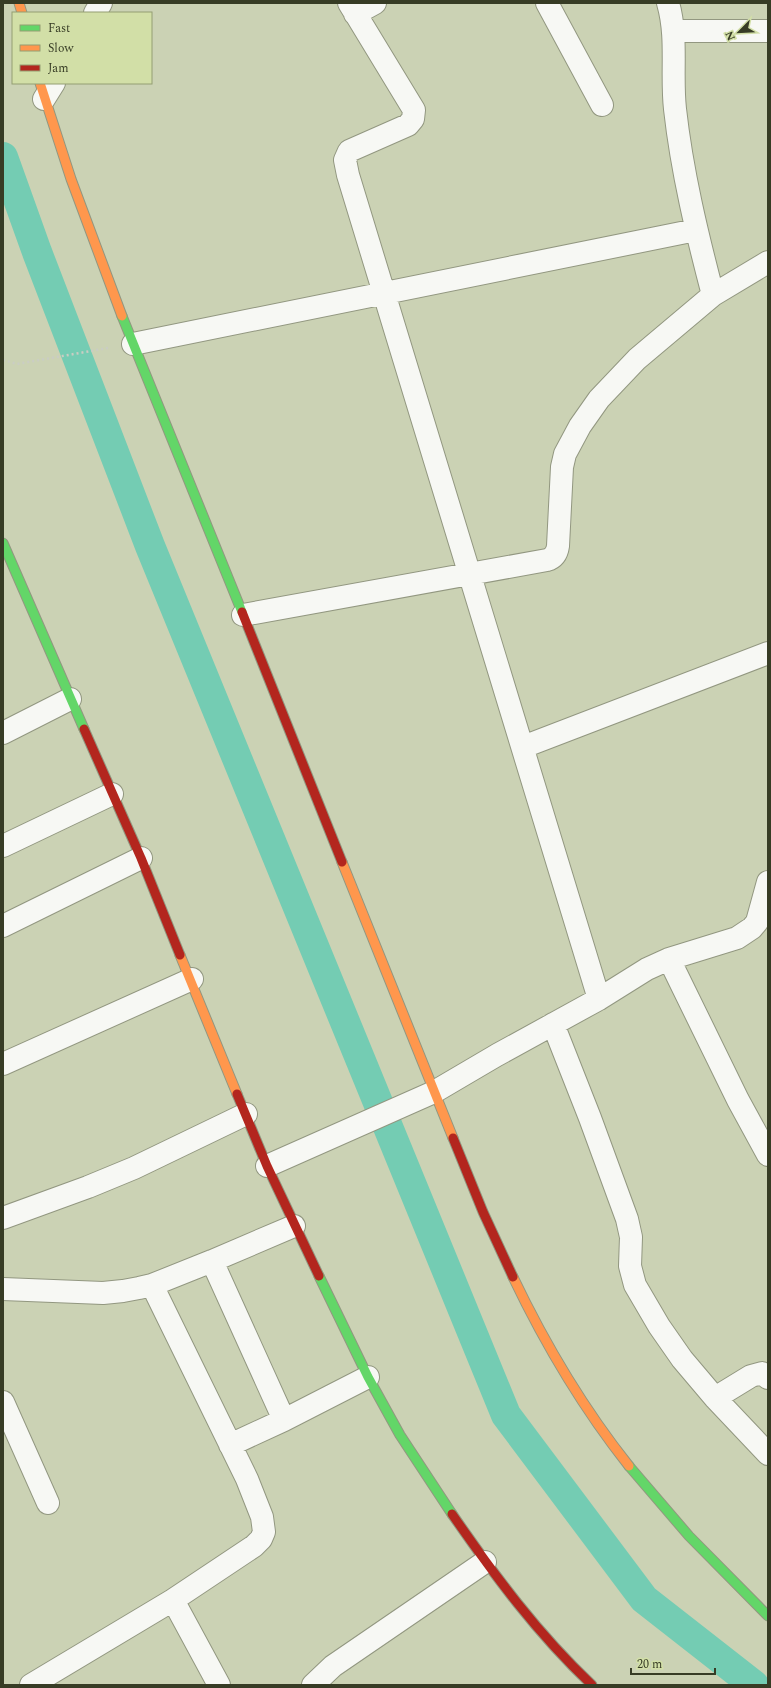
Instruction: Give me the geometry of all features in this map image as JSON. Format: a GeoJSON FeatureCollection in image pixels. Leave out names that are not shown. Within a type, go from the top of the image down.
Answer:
{"type":"FeatureCollection","features":[{"type":"Feature","properties":{"kind":"main road"},"geometry":{"type":"LineString","coordinates":[[46,88],[71,179],[133,344],[483,1212],[525,1303],[574,1390],[628,1466],[678,1524],[768,1616]]}},
{"type":"Feature","properties":{"kind":"main road"},"geometry":{"type":"LineString","coordinates":[[5,552],[141,858],[192,979],[267,1166],[294,1226],[368,1377],[400,1434],[437,1493],[485,1562],[522,1611],[575,1669],[592,1685]]}},
{"type":"Feature","properties":{"kind":"street"},"geometry":{"type":"LineString","coordinates":[[96,12],[101,3]]}},
{"type":"Feature","properties":{"kind":"street"},"geometry":{"type":"LineString","coordinates":[[375,3],[352,8],[414,110],[413,119],[408,125],[349,151],[345,160],[348,175],[599,999]]}},
{"type":"Feature","properties":{"kind":"street"},"geometry":{"type":"LineString","coordinates":[[547,3],[602,105]]}},
{"type":"Feature","properties":{"kind":"street"},"geometry":{"type":"LineString","coordinates":[[668,3],[674,31],[673,89],[675,110],[696,230],[713,295]]}},
{"type":"Feature","properties":{"kind":"street"},"geometry":{"type":"LineString","coordinates":[[674,31],[768,31]]}},
{"type":"Feature","properties":{"kind":"street"},"geometry":{"type":"LineString","coordinates":[[133,344],[696,230]]}},
{"type":"Feature","properties":{"kind":"street"},"geometry":{"type":"LineString","coordinates":[[243,615],[547,560],[554,556],[558,546],[562,467],[565,454],[580,426],[599,399],[637,359],[713,295],[768,262]]}},
{"type":"Feature","properties":{"kind":"street"},"geometry":{"type":"LineString","coordinates":[[523,747],[768,653]]}},
{"type":"Feature","properties":{"kind":"street"},"geometry":{"type":"LineString","coordinates":[[3,733],[70,699]]}},
{"type":"Feature","properties":{"kind":"street"},"geometry":{"type":"LineString","coordinates":[[3,846],[112,794]]}},
{"type":"Feature","properties":{"kind":"street"},"geometry":{"type":"LineString","coordinates":[[3,926],[141,858]]}},
{"type":"Feature","properties":{"kind":"street"},"geometry":{"type":"LineString","coordinates":[[267,1166],[434,1092],[599,999],[647,969],[668,959],[732,940],[752,928],[760,915],[768,882]]}},
{"type":"Feature","properties":{"kind":"street"},"geometry":{"type":"LineString","coordinates":[[668,959],[738,1100],[768,1155]]}},
{"type":"Feature","properties":{"kind":"street"},"geometry":{"type":"LineString","coordinates":[[3,1064],[192,979]]}},
{"type":"Feature","properties":{"kind":"street"},"geometry":{"type":"LineString","coordinates":[[554,1024],[627,1219],[631,1237],[630,1266],[635,1285],[659,1326],[682,1359],[714,1398],[768,1454]]}},
{"type":"Feature","properties":{"kind":"street"},"geometry":{"type":"LineString","coordinates":[[3,1218],[88,1187],[121,1173],[246,1114]]}},
{"type":"Feature","properties":{"kind":"street"},"geometry":{"type":"LineString","coordinates":[[3,1289],[103,1293],[123,1292],[152,1285],[294,1226]]}},
{"type":"Feature","properties":{"kind":"street"},"geometry":{"type":"LineString","coordinates":[[212,1261],[284,1420]]}},
{"type":"Feature","properties":{"kind":"street"},"geometry":{"type":"LineString","coordinates":[[31,1685],[174,1600],[254,1546],[261,1539],[264,1532],[262,1516],[230,1445],[152,1285]]}},
{"type":"Feature","properties":{"kind":"street"},"geometry":{"type":"LineString","coordinates":[[714,1398],[757,1373],[762,1373],[768,1378]]}},
{"type":"Feature","properties":{"kind":"street"},"geometry":{"type":"LineString","coordinates":[[230,1445],[284,1420],[368,1377]]}},
{"type":"Feature","properties":{"kind":"street"},"geometry":{"type":"LineString","coordinates":[[3,1402],[48,1503]]}},
{"type":"Feature","properties":{"kind":"street"},"geometry":{"type":"LineString","coordinates":[[313,1685],[333,1666],[485,1562]]}},
{"type":"Feature","properties":{"kind":"street"},"geometry":{"type":"LineString","coordinates":[[174,1600],[220,1685]]}},
{"type":"Feature","properties":{"kind":"path"},"geometry":{"type":"LineString","coordinates":[[3,360],[17,364],[133,344]]}},
{"type":"Feature","properties":{"kind":"waterway"},"geometry":{"type":"LineString","coordinates":[[3,157],[37,252],[150,546],[506,1415],[644,1599],[754,1685]]}},
{"type":"Feature","properties":{"kind":"traffic: fast"},"geometry":{"type":"LineString","coordinates":[[122,316],[242,612]]}},
{"type":"Feature","properties":{"kind":"traffic: fast"},"geometry":{"type":"LineString","coordinates":[[3,543],[84,729]]}},
{"type":"Feature","properties":{"kind":"traffic: fast"},"geometry":{"type":"LineString","coordinates":[[319,1276],[368,1377],[400,1435],[452,1514]]}},
{"type":"Feature","properties":{"kind":"traffic: fast"},"geometry":{"type":"LineString","coordinates":[[629,1466],[689,1536],[768,1616]]}},
{"type":"Feature","properties":{"kind":"traffic: slow"},"geometry":{"type":"LineString","coordinates":[[19,3],[22,12]]}},
{"type":"Feature","properties":{"kind":"traffic: slow"},"geometry":{"type":"LineString","coordinates":[[40,84],[71,179],[122,316]]}},
{"type":"Feature","properties":{"kind":"traffic: slow"},"geometry":{"type":"LineString","coordinates":[[342,862],[453,1138]]}},
{"type":"Feature","properties":{"kind":"traffic: slow"},"geometry":{"type":"LineString","coordinates":[[180,955],[237,1094]]}},
{"type":"Feature","properties":{"kind":"traffic: slow"},"geometry":{"type":"LineString","coordinates":[[513,1277],[538,1327],[566,1375],[596,1421],[629,1466]]}},
{"type":"Feature","properties":{"kind":"traffic: jam"},"geometry":{"type":"LineString","coordinates":[[242,612],[342,862]]}},
{"type":"Feature","properties":{"kind":"traffic: jam"},"geometry":{"type":"LineString","coordinates":[[84,729],[141,858],[180,955]]}},
{"type":"Feature","properties":{"kind":"traffic: jam"},"geometry":{"type":"LineString","coordinates":[[237,1094],[267,1166],[319,1276]]}},
{"type":"Feature","properties":{"kind":"traffic: jam"},"geometry":{"type":"LineString","coordinates":[[453,1138],[483,1212],[513,1277]]}},
{"type":"Feature","properties":{"kind":"traffic: jam"},"geometry":{"type":"LineString","coordinates":[[452,1514],[484,1560],[535,1624],[592,1685]]}}]}
